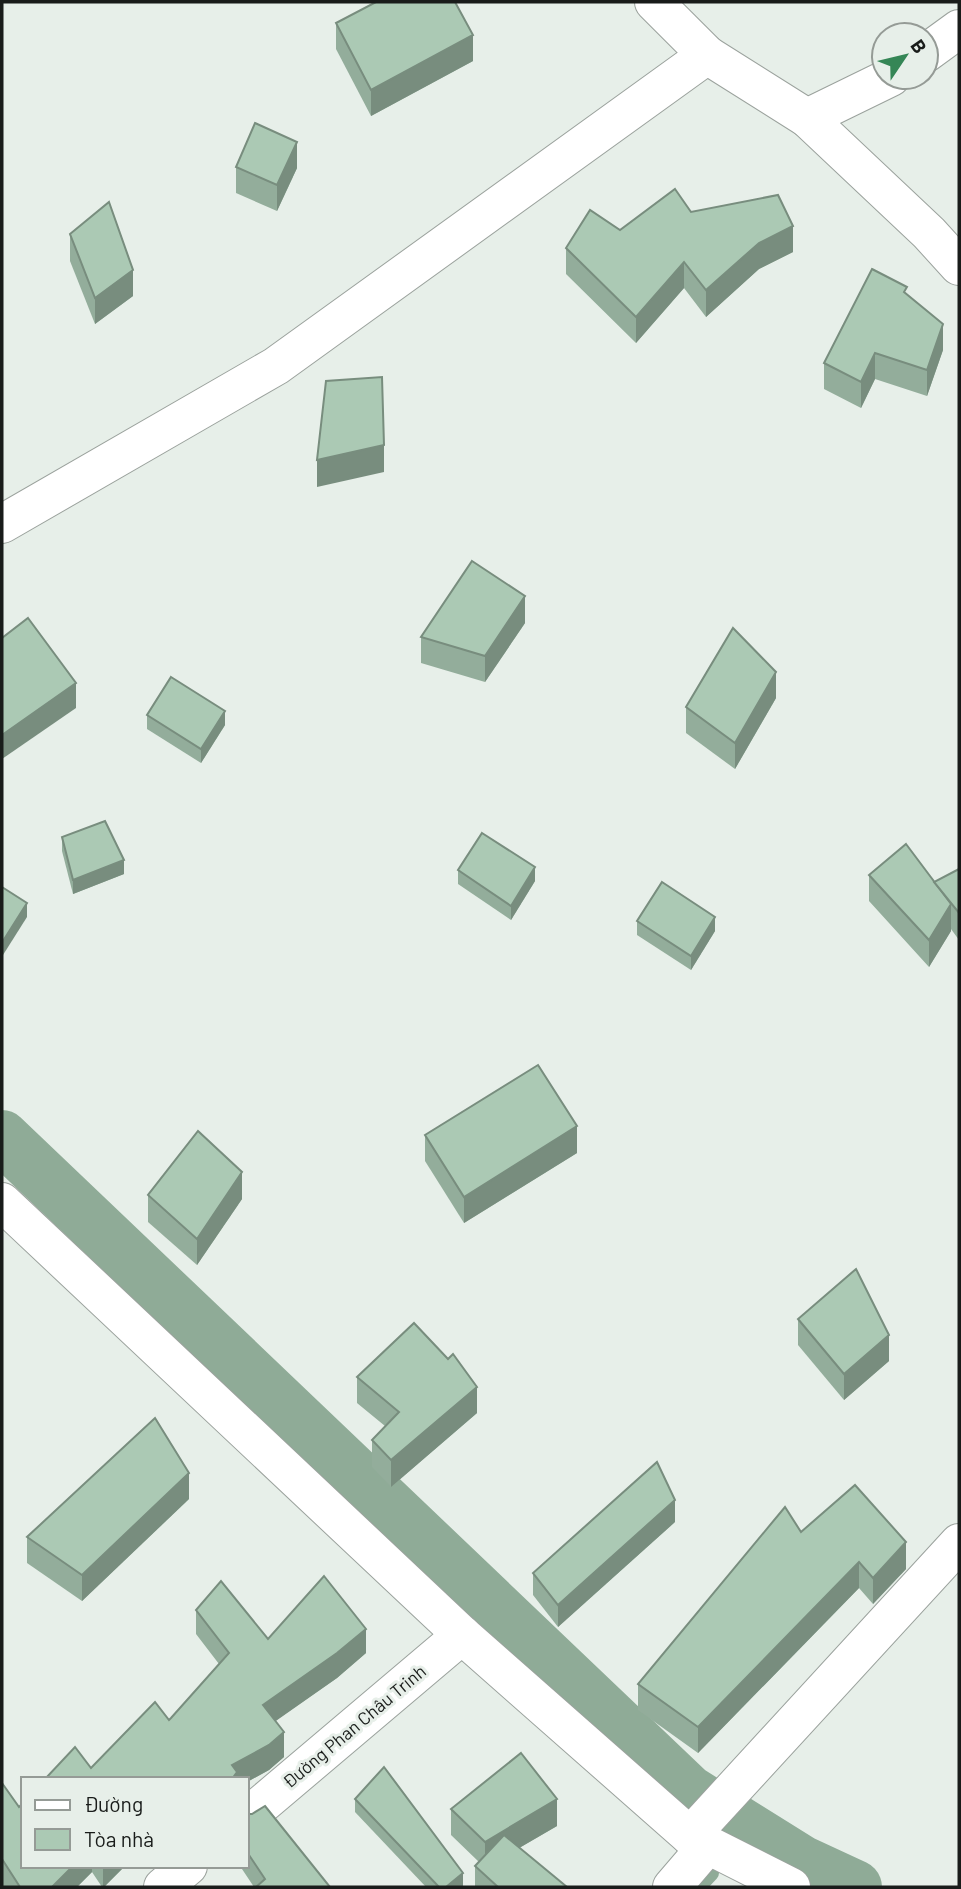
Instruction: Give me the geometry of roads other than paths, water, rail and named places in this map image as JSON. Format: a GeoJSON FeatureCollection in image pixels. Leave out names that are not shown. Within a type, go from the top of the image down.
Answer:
{"type":"FeatureCollection","features":[{"type":"Feature","properties":{"kind":"street"},"geometry":{"type":"LineString","coordinates":[[653,2],[707,55],[807,118],[929,233],[959,266]]}},
{"type":"Feature","properties":{"kind":"street"},"geometry":{"type":"LineString","coordinates":[[940,43],[959,29]]}},
{"type":"Feature","properties":{"kind":"street"},"geometry":{"type":"LineString","coordinates":[[2,524],[276,366],[707,55]]}},
{"type":"Feature","properties":{"kind":"street"},"geometry":{"type":"LineString","coordinates":[[807,118],[870,87]]}},
{"type":"Feature","properties":{"kind":"street"},"geometry":{"type":"LineString","coordinates":[[2,1202],[462,1635],[699,1841],[791,1887]]}},
{"type":"Feature","properties":{"kind":"street"},"geometry":{"type":"LineString","coordinates":[[672,1887],[699,1841],[752,1768],[959,1543]]}},
{"type":"Feature","properties":{"kind":"street","name":"Đường Phan Châu Trinh"},"geometry":{"type":"LineString","coordinates":[[248,1816],[462,1635]]}},
{"type":"Feature","properties":{"kind":"street"},"geometry":{"type":"LineString","coordinates":[[163,1887],[186,1868]]}},
{"type":"Feature","properties":{"kind":"waterway"},"geometry":{"type":"LineString","coordinates":[[2,1137],[689,1792],[801,1862],[855,1887]]}},
{"type":"Feature","properties":{"kind":"waterway"},"geometry":{"type":"LineString","coordinates":[[737,1846],[751,1831]]}},
{"type":"Feature","properties":{"kind":"waterway"},"geometry":{"type":"LineString","coordinates":[[698,1887],[711,1873]]}}]}
